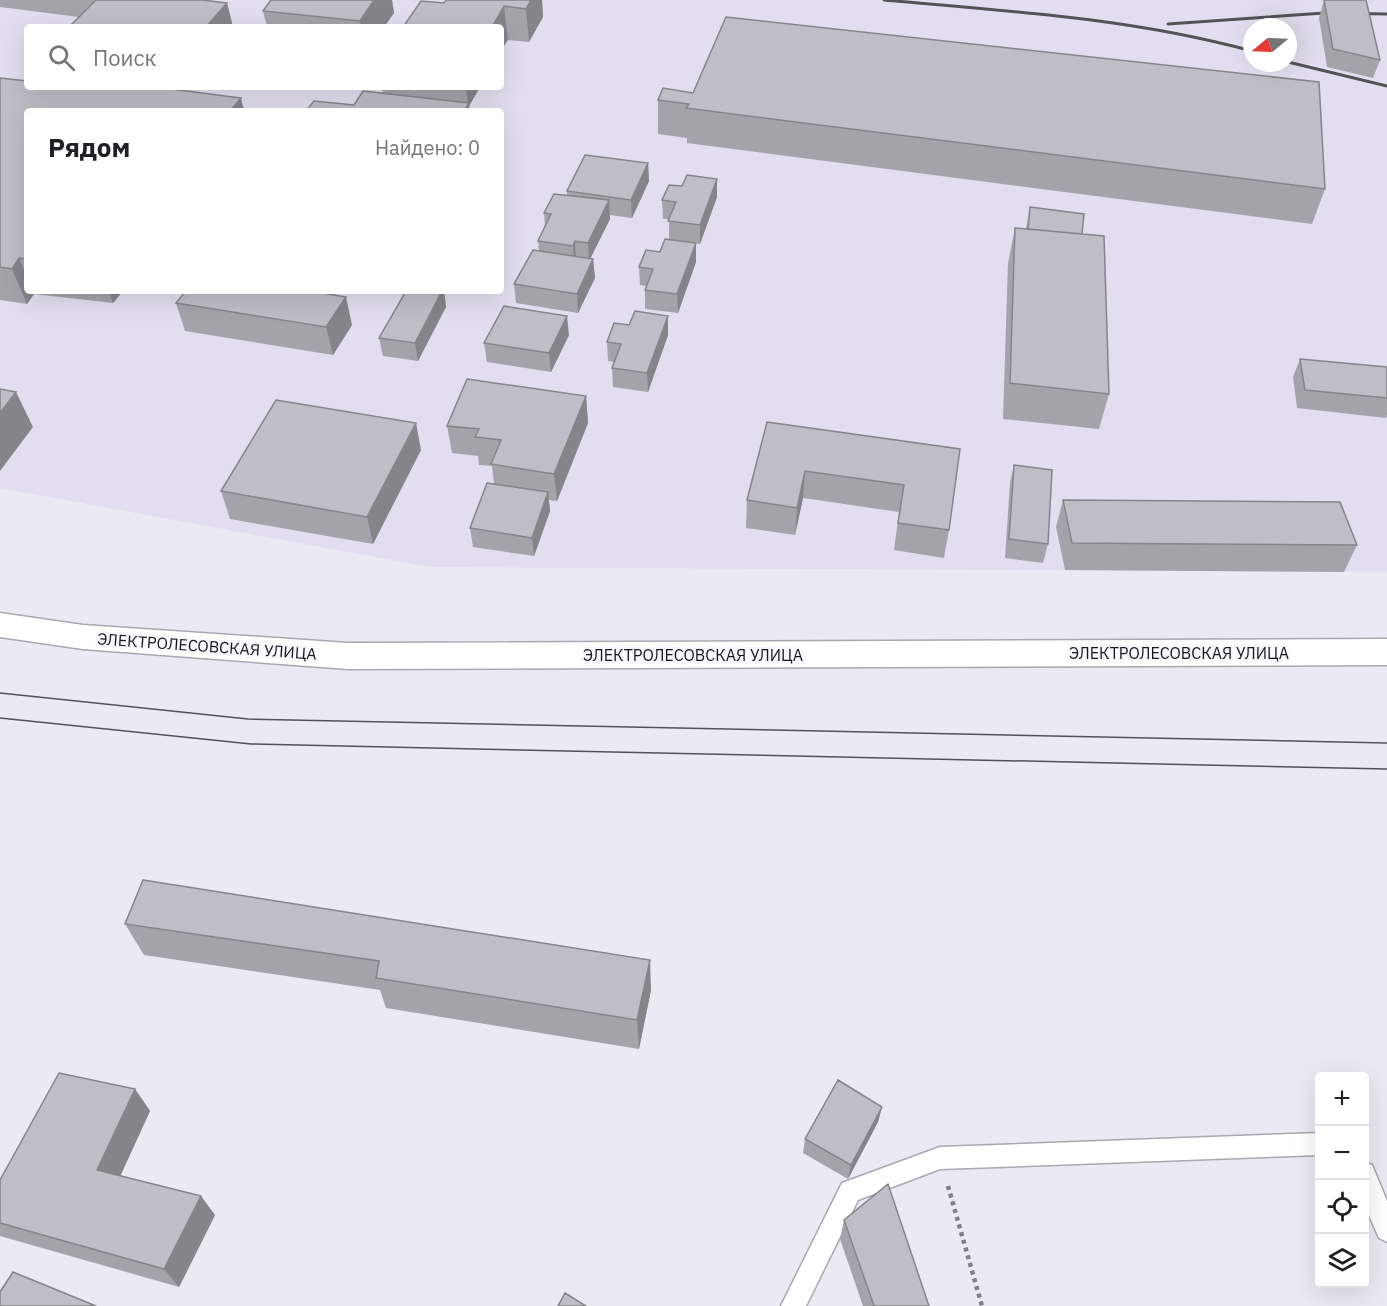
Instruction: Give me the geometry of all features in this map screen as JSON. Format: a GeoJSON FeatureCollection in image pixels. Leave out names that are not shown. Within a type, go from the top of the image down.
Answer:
{"type":"FeatureCollection","features":[{"type":"Feature","properties":{"kind":"main road","name":"ЭЛЕКТРОЛЕСОВСКАЯ УЛИЦА"},"geometry":{"type":"LineString","coordinates":[[0,625],[83,637],[348,656],[1387,652]]}},
{"type":"Feature","properties":{"kind":"lane"},"geometry":{"type":"LineString","coordinates":[[793,1306],[850,1191],[940,1158],[1315,1144]]}},
{"type":"Feature","properties":{"kind":"lane"},"geometry":{"type":"LineString","coordinates":[[1368,1180],[1387,1230]]}},
{"type":"Feature","properties":{"kind":"path"},"geometry":{"type":"LineString","coordinates":[[940,1158],[982,1306]]}},
{"type":"Feature","properties":{"kind":"shaded area"},"geometry":{"type":"Polygon","coordinates":[[[0,0],[1387,0],[1387,572],[430,567],[0,488],[0,0]]]}},
{"type":"Feature","properties":{"kind":"building"},"geometry":{"type":"Polygon","coordinates":[[[96,0],[202,0],[227,3],[209,24],[72,24],[96,0]]]}},
{"type":"Feature","properties":{"kind":"building"},"geometry":{"type":"Polygon","coordinates":[[[271,0],[374,0],[360,21],[263,11],[271,0]]]}},
{"type":"Feature","properties":{"kind":"building"},"geometry":{"type":"Polygon","coordinates":[[[446,0],[531,0],[526,9],[504,6],[494,24],[405,24],[421,1],[444,3],[446,0]]]}},
{"type":"Feature","properties":{"kind":"building"},"geometry":{"type":"Polygon","coordinates":[[[1324,0],[1366,0],[1380,60],[1333,49],[1324,0]]]}},
{"type":"Feature","properties":{"kind":"building"},"geometry":{"type":"Polygon","coordinates":[[[726,17],[1319,82],[1325,189],[686,108],[689,104],[658,100],[663,88],[693,93],[726,17]]]}},
{"type":"Feature","properties":{"kind":"building"},"geometry":{"type":"Polygon","coordinates":[[[0,78],[24,81],[24,90],[179,90],[241,98],[233,108],[24,108],[24,259],[19,258],[12,269],[0,267],[0,78]]]}},
{"type":"Feature","properties":{"kind":"building"},"geometry":{"type":"Polygon","coordinates":[[[363,91],[469,103],[466,108],[308,108],[314,101],[354,105],[363,91]]]}},
{"type":"Feature","properties":{"kind":"building"},"geometry":{"type":"Polygon","coordinates":[[[585,155],[648,163],[631,200],[567,191],[585,155]]]}},
{"type":"Feature","properties":{"kind":"building"},"geometry":{"type":"Polygon","coordinates":[[[687,175],[717,179],[700,225],[668,221],[676,202],[662,200],[669,185],[682,186],[687,175]]]}},
{"type":"Feature","properties":{"kind":"building"},"geometry":{"type":"Polygon","coordinates":[[[554,194],[609,200],[588,243],[575,241],[573,246],[538,241],[551,214],[544,213],[554,194]]]}},
{"type":"Feature","properties":{"kind":"building"},"geometry":{"type":"Polygon","coordinates":[[[1030,207],[1084,214],[1082,234],[1028,229],[1030,207]]]}},
{"type":"Feature","properties":{"kind":"building"},"geometry":{"type":"Polygon","coordinates":[[[1015,228],[1104,236],[1109,394],[1010,383],[1015,228]]]}},
{"type":"Feature","properties":{"kind":"building"},"geometry":{"type":"Polygon","coordinates":[[[665,239],[696,243],[677,294],[645,290],[653,269],[639,267],[646,250],[660,252],[665,239]]]}},
{"type":"Feature","properties":{"kind":"building"},"geometry":{"type":"Polygon","coordinates":[[[533,250],[593,259],[577,294],[514,284],[533,250]]]}},
{"type":"Feature","properties":{"kind":"building"},"geometry":{"type":"Polygon","coordinates":[[[184,294],[328,294],[346,297],[326,327],[176,303],[184,294]]]}},
{"type":"Feature","properties":{"kind":"building"},"geometry":{"type":"Polygon","coordinates":[[[404,294],[440,294],[415,343],[379,338],[404,294]]]}},
{"type":"Feature","properties":{"kind":"building"},"geometry":{"type":"Polygon","coordinates":[[[504,306],[567,316],[549,353],[484,343],[504,306]]]}},
{"type":"Feature","properties":{"kind":"building"},"geometry":{"type":"Polygon","coordinates":[[[635,311],[668,316],[647,373],[612,368],[621,344],[607,342],[614,323],[629,325],[635,311]]]}},
{"type":"Feature","properties":{"kind":"building"},"geometry":{"type":"Polygon","coordinates":[[[1300,359],[1387,367],[1387,398],[1305,390],[1300,359]]]}},
{"type":"Feature","properties":{"kind":"building"},"geometry":{"type":"Polygon","coordinates":[[[467,379],[586,396],[554,474],[491,464],[501,440],[475,437],[479,429],[447,426],[467,379]]]}},
{"type":"Feature","properties":{"kind":"building"},"geometry":{"type":"Polygon","coordinates":[[[0,389],[16,392],[0,413],[0,389]]]}},
{"type":"Feature","properties":{"kind":"building"},"geometry":{"type":"Polygon","coordinates":[[[276,400],[416,423],[367,517],[221,491],[276,400]]]}},
{"type":"Feature","properties":{"kind":"building"},"geometry":{"type":"Polygon","coordinates":[[[767,422],[960,449],[949,530],[898,523],[904,485],[805,471],[797,508],[747,500],[767,422]]]}},
{"type":"Feature","properties":{"kind":"building"},"geometry":{"type":"Polygon","coordinates":[[[1014,465],[1052,470],[1048,544],[1009,539],[1014,465]]]}},
{"type":"Feature","properties":{"kind":"building"},"geometry":{"type":"Polygon","coordinates":[[[487,483],[548,492],[532,538],[470,528],[487,483]]]}},
{"type":"Feature","properties":{"kind":"building"},"geometry":{"type":"Polygon","coordinates":[[[1063,500],[1340,502],[1357,545],[1072,543],[1063,500]]]}},
{"type":"Feature","properties":{"kind":"building"},"geometry":{"type":"Polygon","coordinates":[[[143,880],[650,960],[637,1020],[376,978],[379,961],[125,924],[143,880]]]}},
{"type":"Feature","properties":{"kind":"building"},"geometry":{"type":"Polygon","coordinates":[[[59,1073],[135,1089],[97,1170],[201,1196],[164,1269],[0,1223],[0,1180],[59,1073]]]}},
{"type":"Feature","properties":{"kind":"building"},"geometry":{"type":"Polygon","coordinates":[[[838,1080],[882,1107],[851,1165],[805,1139],[838,1080]]]}},
{"type":"Feature","properties":{"kind":"building"},"geometry":{"type":"Polygon","coordinates":[[[888,1184],[929,1306],[874,1306],[844,1220],[888,1184]]]}},
{"type":"Feature","properties":{"kind":"building"},"geometry":{"type":"Polygon","coordinates":[[[13,1272],[96,1306],[0,1306],[0,1292],[13,1272]]]}},
{"type":"Feature","properties":{"kind":"building"},"geometry":{"type":"Polygon","coordinates":[[[565,1293],[586,1306],[558,1306],[565,1293]]]}},
{"type":"Feature","properties":{"kind":"tram line"},"geometry":{"type":"LineString","coordinates":[[0,693],[248,719],[1387,743]]}},
{"type":"Feature","properties":{"kind":"tram line"},"geometry":{"type":"LineString","coordinates":[[0,718],[251,744],[1387,769]]}},
{"type":"Feature","properties":{"kind":"railway"},"geometry":{"type":"LineString","coordinates":[[884,0],[1023,12],[1115,23],[1243,49]]}},
{"type":"Feature","properties":{"kind":"railway"},"geometry":{"type":"LineString","coordinates":[[1168,24],[1324,13],[1387,14]]}},
{"type":"Feature","properties":{"kind":"railway"},"geometry":{"type":"LineString","coordinates":[[1297,64],[1387,86]]}}]}
